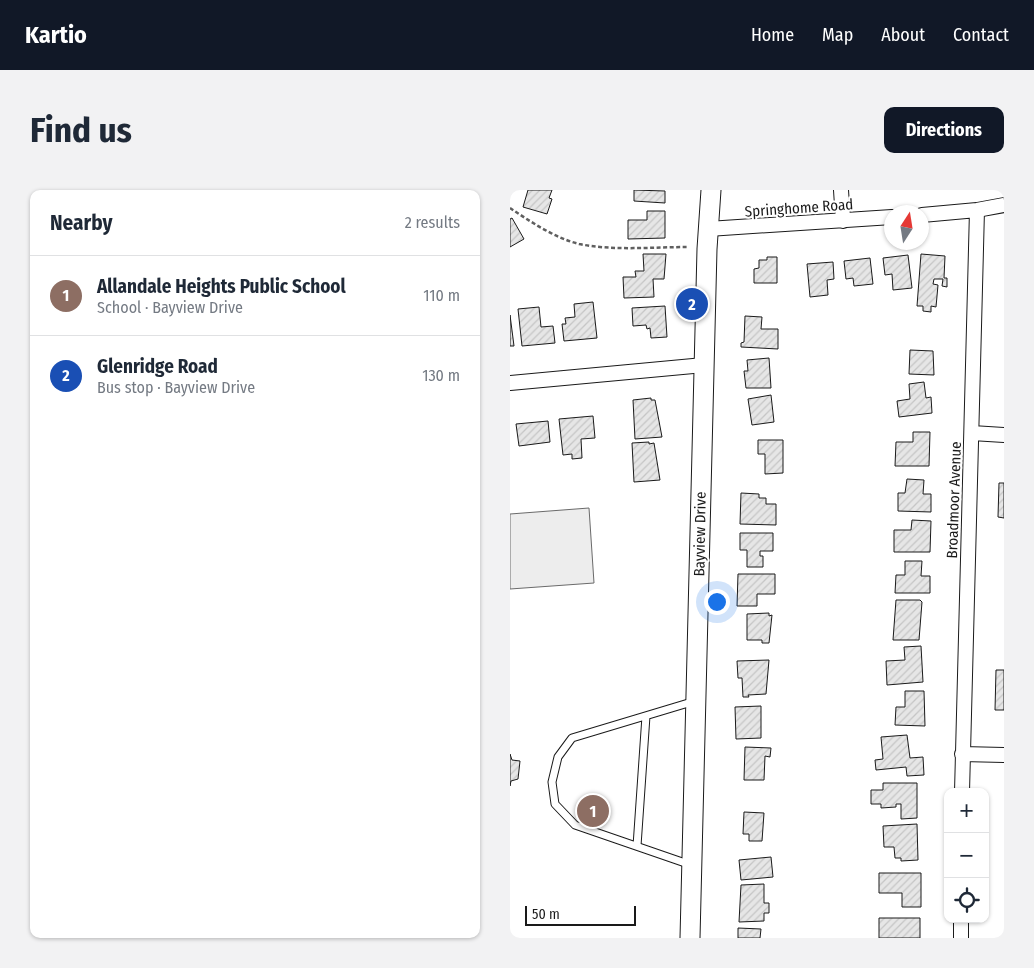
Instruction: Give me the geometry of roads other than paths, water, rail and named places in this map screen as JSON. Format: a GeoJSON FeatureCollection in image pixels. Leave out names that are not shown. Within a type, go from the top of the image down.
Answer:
{"type":"FeatureCollection","features":[{"type":"Feature","properties":{"kind":"street","name":"Bayview Drive"},"geometry":{"type":"LineString","coordinates":[[690,938],[704,365],[711,190]]}},
{"type":"Feature","properties":{"kind":"street"},"geometry":{"type":"LineString","coordinates":[[841,190],[843,221]]}},
{"type":"Feature","properties":{"kind":"street"},"geometry":{"type":"LineString","coordinates":[[929,213],[977,210],[1004,205]]}},
{"type":"Feature","properties":{"kind":"street","name":"Broadmoor Avenue"},"geometry":{"type":"LineString","coordinates":[[962,788],[977,210]]}},
{"type":"Feature","properties":{"kind":"street","name":"Springhome Road"},"geometry":{"type":"LineString","coordinates":[[708,229],[884,218]]}},
{"type":"Feature","properties":{"kind":"street"},"geometry":{"type":"LineString","coordinates":[[510,383],[704,365]]}},
{"type":"Feature","properties":{"kind":"street"},"geometry":{"type":"LineString","coordinates":[[972,433],[1004,435]]}},
{"type":"Feature","properties":{"kind":"street"},"geometry":{"type":"LineString","coordinates":[[962,754],[1004,755]]}},
{"type":"Feature","properties":{"kind":"street"},"geometry":{"type":"LineString","coordinates":[[961,923],[961,938]]}},
{"type":"Feature","properties":{"kind":"lane"},"geometry":{"type":"LineString","coordinates":[[692,866],[575,825],[555,804],[552,782],[558,758],[572,738],[696,701]]}},
{"type":"Feature","properties":{"kind":"lane"},"geometry":{"type":"LineString","coordinates":[[637,846],[646,716]]}},
{"type":"Feature","properties":{"kind":"place","name":"Glenridge Road"},"geometry":{"type":"Point","coordinates":[692,304]}},
{"type":"Feature","properties":{"kind":"place","name":"Allandale Heights Public School"},"geometry":{"type":"Point","coordinates":[593,811]}}]}
